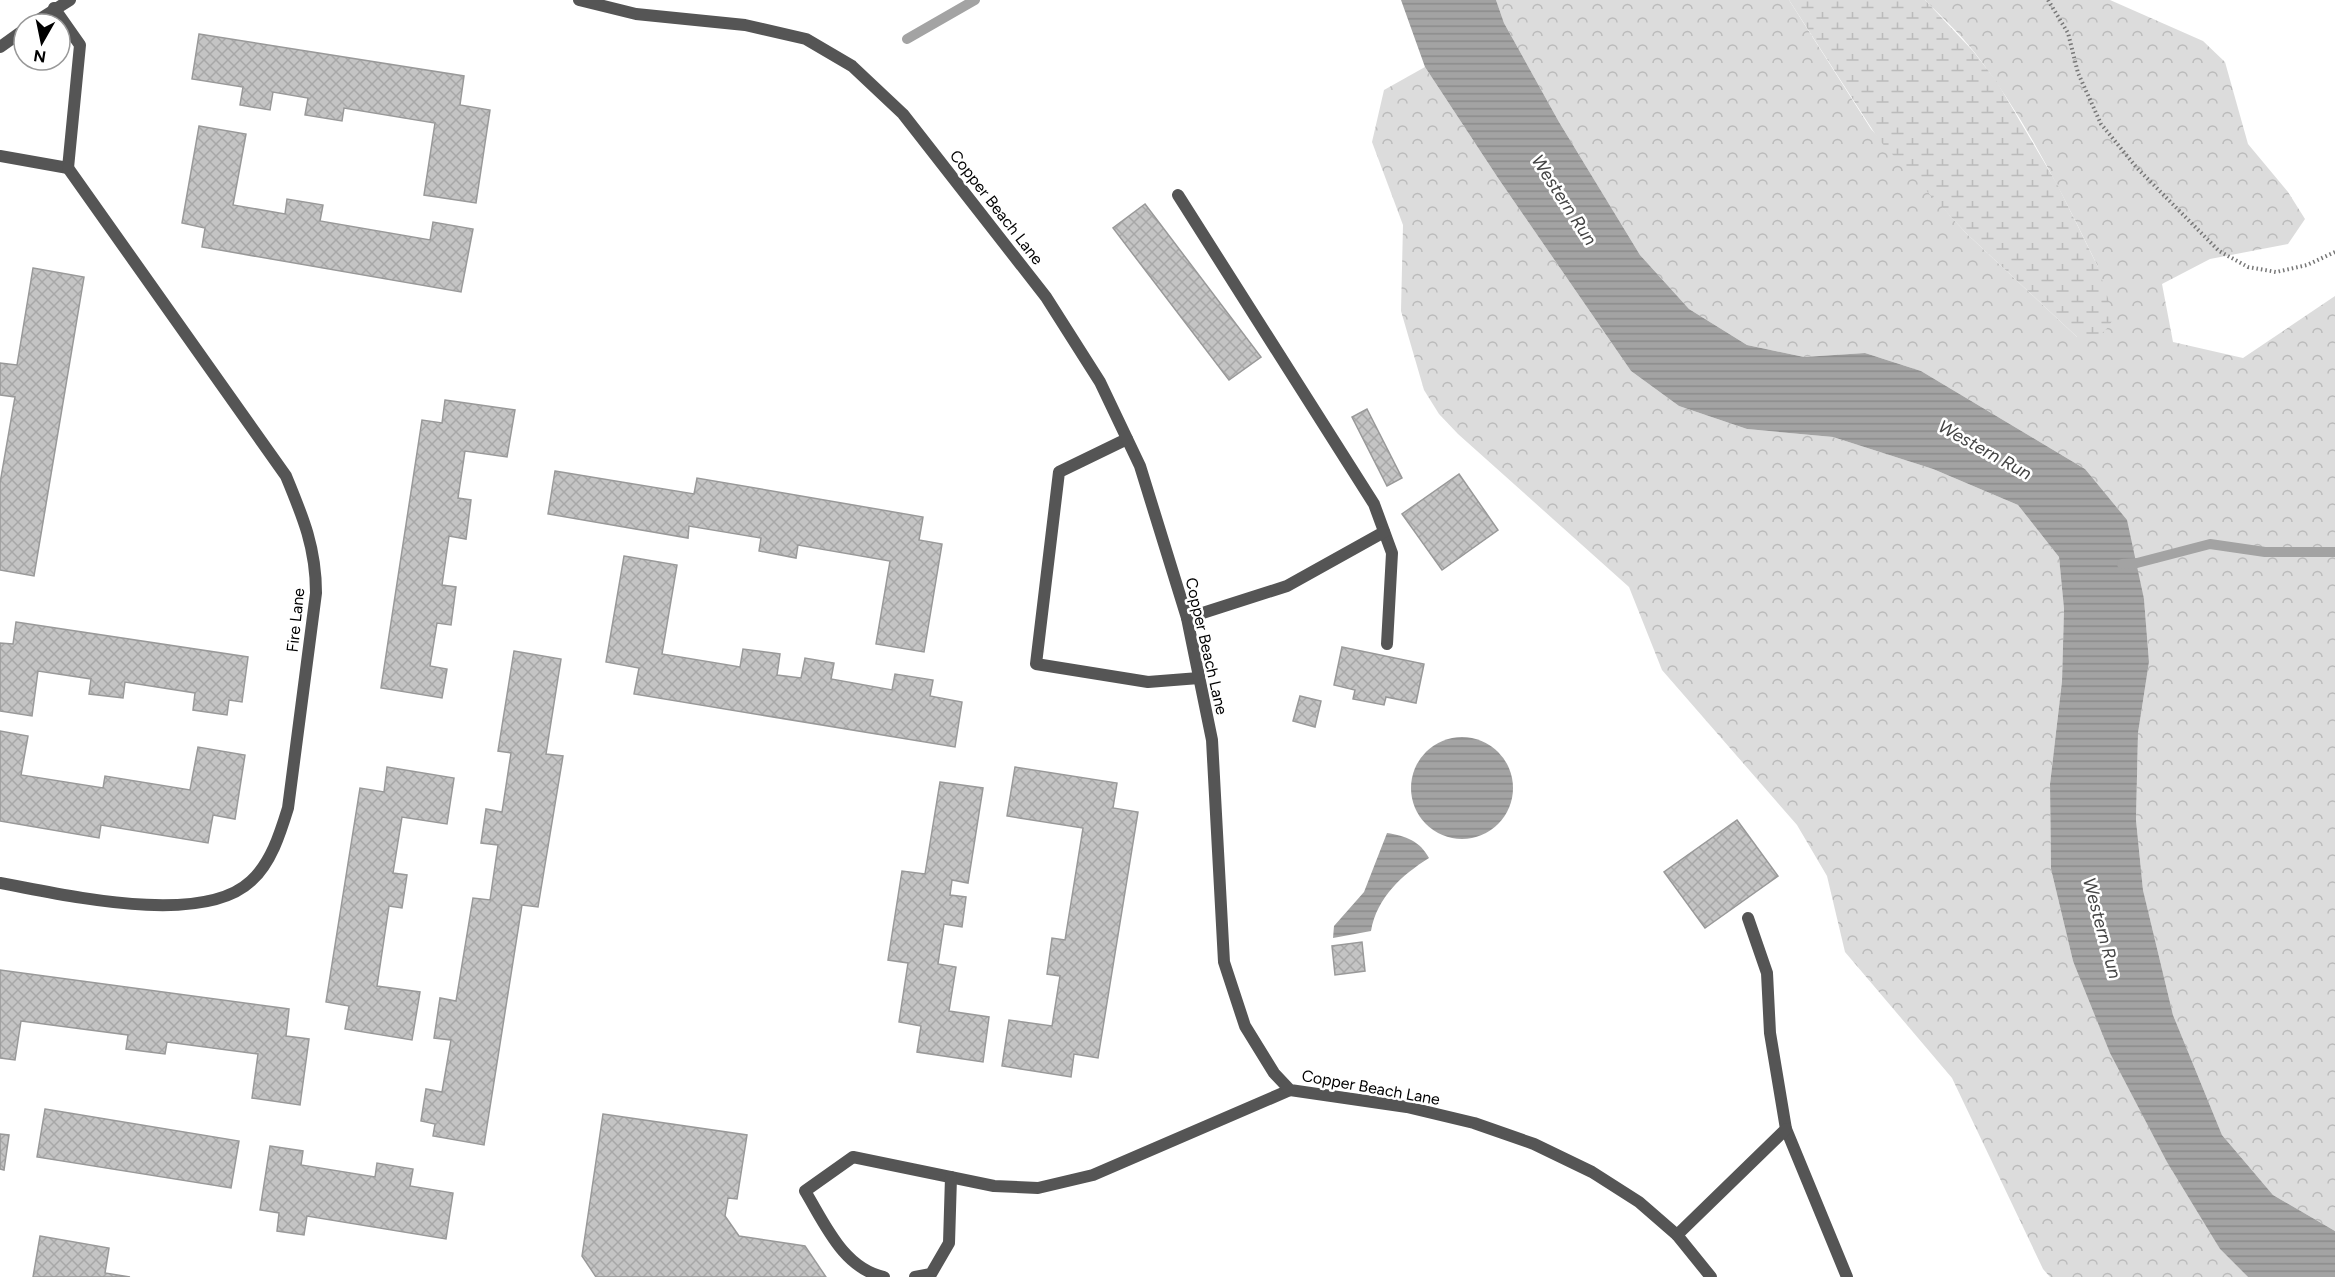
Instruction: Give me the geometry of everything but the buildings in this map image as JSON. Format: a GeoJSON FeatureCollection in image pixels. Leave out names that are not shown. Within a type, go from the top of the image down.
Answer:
{"type":"FeatureCollection","features":[{"type":"Feature","properties":{"kind":"street"},"geometry":{"type":"LineString","coordinates":[[48,12],[70,0]]}},
{"type":"Feature","properties":{"kind":"street","name":"Copper Beach Lane"},"geometry":{"type":"LineString","coordinates":[[579,0],[636,14],[745,25],[806,39],[852,66],[903,114],[1046,297],[1100,382],[1140,466],[1187,618],[1212,740],[1224,962],[1245,1026],[1274,1073],[1290,1090],[1407,1107],[1474,1123],[1534,1144],[1592,1172],[1620,1190],[1677,1235],[1711,1277]]}},
{"type":"Feature","properties":{"kind":"street"},"geometry":{"type":"LineString","coordinates":[[0,156],[68,168],[80,45],[54,8]]}},
{"type":"Feature","properties":{"kind":"street","name":"Fire Lane"},"geometry":{"type":"LineString","coordinates":[[0,884],[146,904],[183,906],[230,896],[251,881],[278,841],[288,808],[316,593],[316,563],[305,522],[286,476],[68,168]]}},
{"type":"Feature","properties":{"kind":"street"},"geometry":{"type":"LineString","coordinates":[[1178,195],[1374,504],[1392,553],[1387,644]]}},
{"type":"Feature","properties":{"kind":"street"},"geometry":{"type":"LineString","coordinates":[[1127,439],[1059,472],[1036,664],[1148,682],[1199,678]]}},
{"type":"Feature","properties":{"kind":"street"},"geometry":{"type":"LineString","coordinates":[[1187,618],[1287,586],[1384,532]]}},
{"type":"Feature","properties":{"kind":"street"},"geometry":{"type":"LineString","coordinates":[[1748,918],[1767,973],[1770,1032],[1786,1129],[1847,1277]]}},
{"type":"Feature","properties":{"kind":"street"},"geometry":{"type":"LineString","coordinates":[[884,1277],[869,1274],[840,1249],[806,1191],[853,1157],[994,1186],[1038,1188],[1093,1175],[1290,1090]]}},
{"type":"Feature","properties":{"kind":"street"},"geometry":{"type":"LineString","coordinates":[[1677,1235],[1786,1129]]}},
{"type":"Feature","properties":{"kind":"street"},"geometry":{"type":"LineString","coordinates":[[915,1277],[931,1274],[949,1243],[951,1177]]}},
{"type":"Feature","properties":{"kind":"path"},"geometry":{"type":"LineString","coordinates":[[2048,0],[2068,33],[2078,73],[2102,124],[2137,168],[2219,251],[2248,267],[2276,272],[2307,265],[2335,252]]}},
{"type":"Feature","properties":{"kind":"green space"},"geometry":{"type":"Polygon","coordinates":[[[1496,0],[1789,0],[1871,129],[1966,233],[2077,337],[2098,267],[2056,184],[2010,103],[1969,46],[1925,0],[2110,0],[2203,41],[2225,62],[2248,144],[2288,192],[2305,219],[2288,244],[2210,259],[2162,284],[2173,342],[2243,358],[2335,296],[2335,1231],[2273,1195],[2222,1135],[2173,1015],[2143,890],[2136,820],[2138,733],[2149,662],[2144,599],[2085,469],[1921,371],[1865,353],[1804,357],[1747,345],[1689,309],[1640,255],[1559,122],[1504,23],[1496,0]]]}},
{"type":"Feature","properties":{"kind":"green space"},"geometry":{"type":"Polygon","coordinates":[[[1789,0],[1925,0],[1973,51],[1997,82],[2057,184],[2098,267],[2114,317],[2104,332],[2090,337],[2077,337],[1966,233],[1879,140],[1789,0]]]}},
{"type":"Feature","properties":{"kind":"green space"},"geometry":{"type":"Polygon","coordinates":[[[1425,67],[1498,178],[1631,371],[1679,406],[1747,429],[1833,437],[1933,469],[2018,505],[2059,557],[2064,609],[2062,681],[2050,784],[2051,869],[2073,961],[2220,1249],[2248,1277],[2050,1277],[2043,1269],[1952,1078],[1845,952],[1827,876],[1797,825],[1662,670],[1629,587],[1458,434],[1439,414],[1424,390],[1401,311],[1403,225],[1372,142],[1384,90],[1425,67]]]}},
{"type":"Feature","properties":{"kind":"water","name":"Western Run"},"geometry":{"type":"Polygon","coordinates":[[[1401,0],[1496,0],[1504,23],[1559,122],[1640,255],[1689,309],[1747,345],[1804,357],[1865,353],[1921,371],[2085,469],[2127,520],[2144,599],[2149,662],[2138,733],[2136,820],[2143,890],[2173,1015],[2222,1135],[2273,1195],[2335,1231],[2335,1277],[2248,1277],[2220,1249],[2167,1162],[2110,1053],[2073,961],[2051,869],[2050,784],[2062,681],[2064,609],[2059,557],[2018,505],[1933,469],[1833,437],[1747,429],[1679,406],[1631,371],[1498,178],[1425,67],[1401,0]]]}},
{"type":"Feature","properties":{"kind":"water"},"geometry":{"type":"Polygon","coordinates":[[[1462,737],[1491,745],[1505,759],[1513,788],[1505,817],[1491,831],[1462,839],[1433,831],[1419,817],[1411,788],[1419,759],[1433,745],[1462,737]]]}},
{"type":"Feature","properties":{"kind":"water"},"geometry":{"type":"Polygon","coordinates":[[[1387,833],[1412,840],[1429,858],[1392,888],[1379,908],[1371,931],[1333,938],[1334,926],[1364,892],[1387,833]]]}},
{"type":"Feature","properties":{"kind":"waterway"},"geometry":{"type":"LineString","coordinates":[[907,39],[975,0]]}},
{"type":"Feature","properties":{"kind":"waterway"},"geometry":{"type":"LineString","coordinates":[[2122,564],[2137,563],[2210,544],[2265,552],[2335,552]]}}]}
